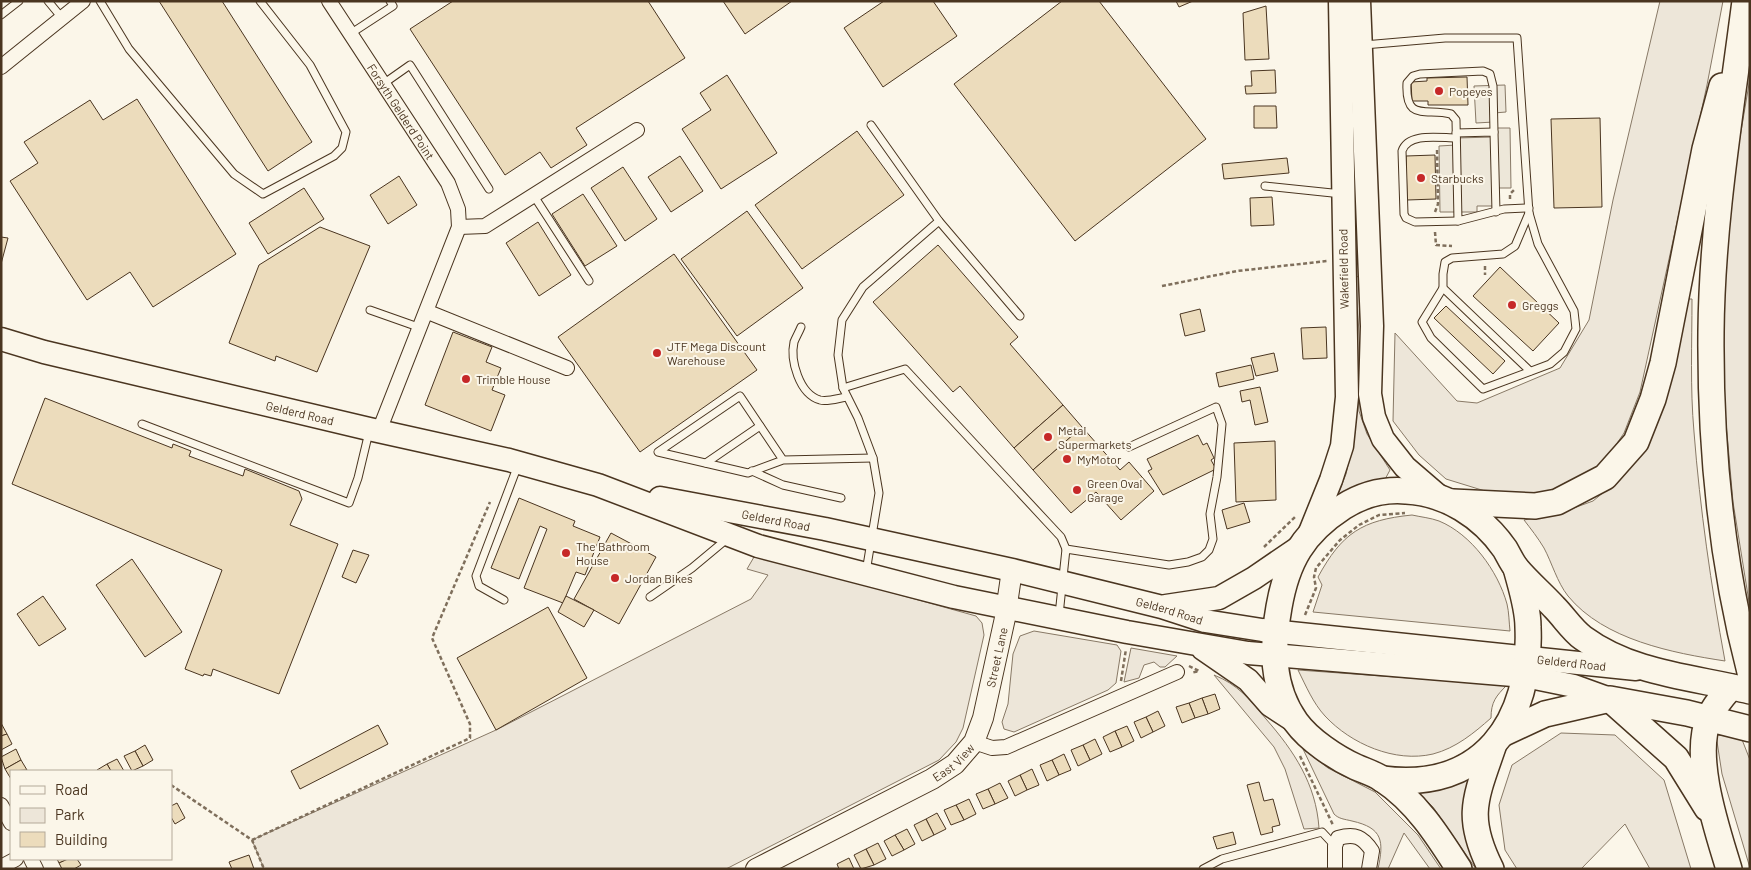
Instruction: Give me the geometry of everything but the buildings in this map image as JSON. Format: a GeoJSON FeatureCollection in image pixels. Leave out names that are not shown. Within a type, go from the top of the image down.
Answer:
{"type":"FeatureCollection","features":[{"type":"Feature","properties":{"kind":"highway"},"geometry":{"type":"LineString","coordinates":[[1446,500],[1536,506],[1557,502],[1605,477],[1636,442],[1653,398],[1663,363],[1705,149],[1745,1]]}},
{"type":"Feature","properties":{"kind":"highway"},"geometry":{"type":"LineString","coordinates":[[1729,869],[1713,816],[1704,759],[1704,742],[1708,718],[1743,683],[1739,632],[1728,574],[1720,508],[1712,419],[1711,330],[1720,207],[1745,1]]}},
{"type":"Feature","properties":{"kind":"highway"},"geometry":{"type":"LineString","coordinates":[[1459,869],[1440,839],[1416,808],[1382,779],[1330,753],[1296,722],[1276,678],[1275,643],[1283,588],[1302,532],[1350,502],[1381,491],[1421,492],[1446,500],[1478,519],[1492,533],[1516,568],[1583,638],[1645,670]]}},
{"type":"Feature","properties":{"kind":"highway"},"geometry":{"type":"LineString","coordinates":[[1491,869],[1479,844],[1474,818],[1478,793],[1498,740],[1516,706],[1526,667],[1528,626],[1516,568]]}},
{"type":"Feature","properties":{"kind":"highway","name":"Gelderd Road"},"geometry":{"type":"LineString","coordinates":[[1645,670],[1743,683]]}},
{"type":"Feature","properties":{"kind":"highway"},"geometry":{"type":"LineString","coordinates":[[1610,699],[1676,758],[1713,816]]}},
{"type":"Feature","properties":{"kind":"highway","name":"Gelderd Road"},"geometry":{"type":"LineString","coordinates":[[1498,740],[1544,714],[1610,699],[1708,718],[1750,729]]}},
{"type":"Feature","properties":{"kind":"highway"},"geometry":{"type":"LineString","coordinates":[[1382,779],[1407,782],[1428,780],[1471,764],[1498,740]]}},
{"type":"Feature","properties":{"kind":"main road","name":"Wakefield Road"},"geometry":{"type":"LineString","coordinates":[[1340,1],[1351,46],[1372,326],[1370,394],[1374,417],[1383,439],[1405,467],[1446,500]]}},
{"type":"Feature","properties":{"kind":"main road","name":"Wakefield Road"},"geometry":{"type":"LineString","coordinates":[[1302,532],[1331,480],[1342,446],[1346,397],[1342,194],[1351,46],[1358,1]]}},
{"type":"Feature","properties":{"kind":"main road","name":"Gelderd Road"},"geometry":{"type":"LineString","coordinates":[[1,339],[44,352],[374,430],[519,462],[598,485],[1012,570],[1062,584],[1162,607],[1275,643]]}},
{"type":"Feature","properties":{"kind":"main road","name":"Gelderd Road"},"geometry":{"type":"LineString","coordinates":[[598,485],[758,546],[1007,609],[1196,644],[1275,643],[1526,667],[1645,670]]}},
{"type":"Feature","properties":{"kind":"main road"},"geometry":{"type":"LineString","coordinates":[[1162,607],[1219,598],[1254,578],[1302,532]]}},
{"type":"Feature","properties":{"kind":"main road"},"geometry":{"type":"LineString","coordinates":[[1196,644],[1248,680],[1270,705],[1296,722]]}},
{"type":"Feature","properties":{"kind":"main road","name":"Gelderd Road"},"geometry":{"type":"LineString","coordinates":[[1526,667],[1610,699]]}},
{"type":"Feature","properties":{"kind":"street"},"geometry":{"type":"LineString","coordinates":[[1,67],[83,1]]}},
{"type":"Feature","properties":{"kind":"street","name":"Forsyth Gelderd Point"},"geometry":{"type":"LineString","coordinates":[[329,1],[448,183],[458,209],[459,227],[428,312],[374,430]]}},
{"type":"Feature","properties":{"kind":"street"},"geometry":{"type":"LineString","coordinates":[[459,227],[485,226],[637,130]]}},
{"type":"Feature","properties":{"kind":"street"},"geometry":{"type":"LineString","coordinates":[[428,312],[567,368]]}},
{"type":"Feature","properties":{"kind":"street","name":"Street Lane"},"geometry":{"type":"LineString","coordinates":[[974,742],[983,718],[1007,609],[1012,570]]}},
{"type":"Feature","properties":{"kind":"street","name":"East View"},"geometry":{"type":"LineString","coordinates":[[756,869],[932,779],[955,764],[974,742],[992,748],[1006,746],[1119,698],[1154,678],[1177,672]]}},
{"type":"Feature","properties":{"kind":"street"},"geometry":{"type":"LineString","coordinates":[[1,805],[10,821]]}},
{"type":"Feature","properties":{"kind":"street"},"geometry":{"type":"LineString","coordinates":[[1335,869],[1337,842],[1350,835],[1364,840],[1372,851],[1369,869]]}},
{"type":"Feature","properties":{"kind":"street"},"geometry":{"type":"LineString","coordinates":[[1,867],[14,860]]}},
{"type":"Feature","properties":{"kind":"lane"},"geometry":{"type":"LineString","coordinates":[[1,15],[19,1]]}},
{"type":"Feature","properties":{"kind":"lane"},"geometry":{"type":"LineString","coordinates":[[48,1],[62,18]]}},
{"type":"Feature","properties":{"kind":"lane"},"geometry":{"type":"LineString","coordinates":[[100,1],[129,49],[228,167],[234,174],[263,194],[334,156],[342,148],[346,132],[310,65],[260,1]]}},
{"type":"Feature","properties":{"kind":"lane"},"geometry":{"type":"LineString","coordinates":[[350,34],[393,6],[390,1]]}},
{"type":"Feature","properties":{"kind":"lane"},"geometry":{"type":"LineString","coordinates":[[1351,46],[1445,38],[1517,38],[1529,211],[1538,244],[1574,311],[1576,329],[1564,352],[1550,364],[1483,389],[1431,338],[1422,322],[1443,288],[1445,262],[1452,258],[1503,254],[1515,246],[1529,211]]}},
{"type":"Feature","properties":{"kind":"lane"},"geometry":{"type":"LineString","coordinates":[[383,84],[410,65],[489,189]]}},
{"type":"Feature","properties":{"kind":"lane"},"geometry":{"type":"LineString","coordinates":[[1458,221],[1456,120],[1451,114],[1420,112],[1413,109],[1409,103],[1407,83],[1413,76],[1420,74],[1483,71],[1490,74],[1494,86],[1496,212]]}},
{"type":"Feature","properties":{"kind":"lane"},"geometry":{"type":"LineString","coordinates":[[871,125],[939,221],[1020,316]]}},
{"type":"Feature","properties":{"kind":"lane"},"geometry":{"type":"LineString","coordinates":[[1494,132],[1414,139],[1404,146],[1402,151],[1404,214],[1406,218],[1415,222],[1458,221],[1496,212],[1529,211]]}},
{"type":"Feature","properties":{"kind":"lane"},"geometry":{"type":"LineString","coordinates":[[1265,186],[1342,194]]}},
{"type":"Feature","properties":{"kind":"lane"},"geometry":{"type":"LineString","coordinates":[[534,196],[589,281]]}},
{"type":"Feature","properties":{"kind":"lane"},"geometry":{"type":"LineString","coordinates":[[865,574],[879,493],[873,458],[858,418],[843,388],[838,355],[842,320],[863,287],[939,221]]}},
{"type":"Feature","properties":{"kind":"lane"},"geometry":{"type":"LineString","coordinates":[[1443,288],[1530,371]]}},
{"type":"Feature","properties":{"kind":"lane"},"geometry":{"type":"LineString","coordinates":[[370,310],[421,328]]}},
{"type":"Feature","properties":{"kind":"lane"},"geometry":{"type":"LineString","coordinates":[[801,327],[794,342],[794,356],[797,374],[803,385],[812,395],[820,400],[847,397]]}},
{"type":"Feature","properties":{"kind":"lane"},"geometry":{"type":"LineString","coordinates":[[843,388],[904,370],[1052,527],[1061,537],[1066,549],[1059,618]]}},
{"type":"Feature","properties":{"kind":"lane"},"geometry":{"type":"LineString","coordinates":[[783,460],[740,396],[658,452],[748,473],[783,460],[873,458]]}},
{"type":"Feature","properties":{"kind":"lane"},"geometry":{"type":"LineString","coordinates":[[1066,549],[1169,565],[1188,562],[1202,556],[1209,550],[1213,539],[1210,514],[1217,477],[1222,424],[1216,407],[1129,447]]}},
{"type":"Feature","properties":{"kind":"lane"},"geometry":{"type":"LineString","coordinates":[[142,424],[349,504],[374,430]]}},
{"type":"Feature","properties":{"kind":"lane"},"geometry":{"type":"LineString","coordinates":[[706,463],[760,426]]}},
{"type":"Feature","properties":{"kind":"lane"},"geometry":{"type":"LineString","coordinates":[[504,600],[479,586],[476,576],[519,462]]}},
{"type":"Feature","properties":{"kind":"lane"},"geometry":{"type":"LineString","coordinates":[[752,471],[783,484],[841,498]]}},
{"type":"Feature","properties":{"kind":"lane"},"geometry":{"type":"LineString","coordinates":[[650,597],[692,568],[730,536]]}},
{"type":"Feature","properties":{"kind":"lane"},"geometry":{"type":"LineString","coordinates":[[1203,869],[1222,859],[1322,832],[1337,842]]}},
{"type":"Feature","properties":{"kind":"path"},"geometry":{"type":"LineString","coordinates":[[1435,232],[1436,245]]}},
{"type":"Feature","properties":{"kind":"path"},"geometry":{"type":"LineString","coordinates":[[1162,286],[1237,271],[1343,259]]}},
{"type":"Feature","properties":{"kind":"path"},"geometry":{"type":"LineString","coordinates":[[252,840],[470,738],[470,724],[432,638],[493,495]]}},
{"type":"Feature","properties":{"kind":"path"},"geometry":{"type":"LineString","coordinates":[[1304,617],[1316,588],[1314,577],[1316,568],[1340,540],[1359,525],[1379,515],[1408,512]]}},
{"type":"Feature","properties":{"kind":"path"},"geometry":{"type":"LineString","coordinates":[[1257,554],[1302,532]]}},
{"type":"Feature","properties":{"kind":"path"},"geometry":{"type":"LineString","coordinates":[[1119,698],[1126,645]]}},
{"type":"Feature","properties":{"kind":"path"},"geometry":{"type":"LineString","coordinates":[[1297,750],[1310,773],[1337,842]]}},
{"type":"Feature","properties":{"kind":"path"},"geometry":{"type":"LineString","coordinates":[[172,786],[252,840],[264,869]]}},
{"type":"Feature","properties":{"kind":"green space"},"geometry":{"type":"Polygon","coordinates":[[[1660,1],[1723,1],[1707,85],[1640,392],[1624,433],[1609,455],[1592,472],[1548,492],[1518,496],[1485,491],[1446,479],[1419,455],[1393,421],[1395,333],[1457,401],[1477,403],[1560,368],[1589,320],[1613,200],[1660,1]]]}},
{"type":"Feature","properties":{"kind":"green space"},"geometry":{"type":"Polygon","coordinates":[[[1750,78],[1750,608],[1733,502],[1724,399],[1723,300],[1734,173],[1750,78]]]}},
{"type":"Feature","properties":{"kind":"green space"},"geometry":{"type":"Polygon","coordinates":[[[1353,155],[1361,274],[1357,277],[1352,275],[1353,155]]]}},
{"type":"Feature","properties":{"kind":"green space"},"geometry":{"type":"Polygon","coordinates":[[[1687,299],[1692,299],[1692,399],[1699,490],[1725,661],[1662,649],[1620,634],[1600,624],[1583,611],[1564,591],[1544,548],[1524,520],[1560,513],[1593,501],[1616,482],[1687,299]]]}},
{"type":"Feature","properties":{"kind":"green space"},"geometry":{"type":"Polygon","coordinates":[[[1360,300],[1363,340],[1358,374],[1359,411],[1367,434],[1390,470],[1382,485],[1333,507],[1346,474],[1355,432],[1360,300]]]}},
{"type":"Feature","properties":{"kind":"green space"},"geometry":{"type":"Polygon","coordinates":[[[1412,515],[1436,520],[1451,527],[1482,555],[1503,591],[1508,607],[1510,631],[1313,612],[1322,585],[1318,577],[1336,549],[1345,539],[1367,525],[1395,517],[1412,515]]]}},
{"type":"Feature","properties":{"kind":"green space"},"geometry":{"type":"Polygon","coordinates":[[[754,557],[778,561],[976,616],[982,623],[984,635],[963,728],[956,742],[939,760],[726,869],[264,869],[252,840],[496,730],[751,599],[768,575],[747,569],[754,557]]]}},
{"type":"Feature","properties":{"kind":"green space"},"geometry":{"type":"Polygon","coordinates":[[[1034,631],[1117,645],[1121,651],[1116,683],[1108,690],[1014,732],[1004,729],[1002,722],[1008,704],[1013,654],[1020,636],[1034,631]]]}},
{"type":"Feature","properties":{"kind":"green space"},"geometry":{"type":"Polygon","coordinates":[[[1131,648],[1177,656],[1165,667],[1160,667],[1154,662],[1144,665],[1139,678],[1124,682],[1131,648]]]}},
{"type":"Feature","properties":{"kind":"green space"},"geometry":{"type":"Polygon","coordinates":[[[1298,670],[1507,685],[1495,700],[1491,718],[1464,739],[1449,748],[1433,754],[1404,756],[1374,749],[1361,743],[1336,726],[1317,706],[1298,670]]]}},
{"type":"Feature","properties":{"kind":"green space"},"geometry":{"type":"Polygon","coordinates":[[[1214,675],[1230,683],[1243,693],[1286,743],[1308,783],[1317,812],[1319,828],[1304,829],[1285,769],[1274,747],[1214,675]]]}},
{"type":"Feature","properties":{"kind":"green space"},"geometry":{"type":"Polygon","coordinates":[[[1561,733],[1615,735],[1664,780],[1691,869],[1650,869],[1625,824],[1581,869],[1517,869],[1505,850],[1499,805],[1512,765],[1561,733]]]}},
{"type":"Feature","properties":{"kind":"green space"},"geometry":{"type":"Polygon","coordinates":[[[1716,735],[1741,737],[1750,760],[1750,868],[1722,774],[1716,735]]]}},
{"type":"Feature","properties":{"kind":"green space"},"geometry":{"type":"Polygon","coordinates":[[[1303,749],[1328,768],[1375,792],[1418,835],[1441,869],[1430,869],[1404,833],[1388,869],[1378,869],[1381,851],[1379,837],[1370,828],[1340,818],[1334,814],[1303,749]]]}},
{"type":"Feature","properties":{"kind":"green space"},"geometry":{"type":"Polygon","coordinates":[[[1474,768],[1481,869],[1476,869],[1433,807],[1412,786],[1474,768]]]}},
{"type":"Feature","properties":{"kind":"shaded area"},"geometry":{"type":"Polygon","coordinates":[[[1505,85],[1506,112],[1494,113],[1494,122],[1476,123],[1474,86],[1505,85]]]}},
{"type":"Feature","properties":{"kind":"shaded area"},"geometry":{"type":"Polygon","coordinates":[[[1494,128],[1510,128],[1511,188],[1495,188],[1496,206],[1477,206],[1477,212],[1440,212],[1439,146],[1456,145],[1456,138],[1494,137],[1494,128]]]}},
{"type":"Feature","properties":{"kind":"place","name":"Popeyes"},"geometry":{"type":"Point","coordinates":[1439,91]}},
{"type":"Feature","properties":{"kind":"place","name":"Starbucks"},"geometry":{"type":"Point","coordinates":[1421,178]}},
{"type":"Feature","properties":{"kind":"place","name":"Greggs"},"geometry":{"type":"Point","coordinates":[1512,305]}},
{"type":"Feature","properties":{"kind":"place","name":"JTF Mega Discount Warehouse"},"geometry":{"type":"Point","coordinates":[657,353]}},
{"type":"Feature","properties":{"kind":"place","name":"Trimble House"},"geometry":{"type":"Point","coordinates":[466,379]}},
{"type":"Feature","properties":{"kind":"place","name":"Metal Supermarkets"},"geometry":{"type":"Point","coordinates":[1048,437]}},
{"type":"Feature","properties":{"kind":"place","name":"MyMotor"},"geometry":{"type":"Point","coordinates":[1067,459]}},
{"type":"Feature","properties":{"kind":"place","name":"Green Oval Garage"},"geometry":{"type":"Point","coordinates":[1077,490]}},
{"type":"Feature","properties":{"kind":"place","name":"The Bathroom House"},"geometry":{"type":"Point","coordinates":[566,553]}},
{"type":"Feature","properties":{"kind":"place","name":"Jordan Bikes"},"geometry":{"type":"Point","coordinates":[615,578]}}]}
